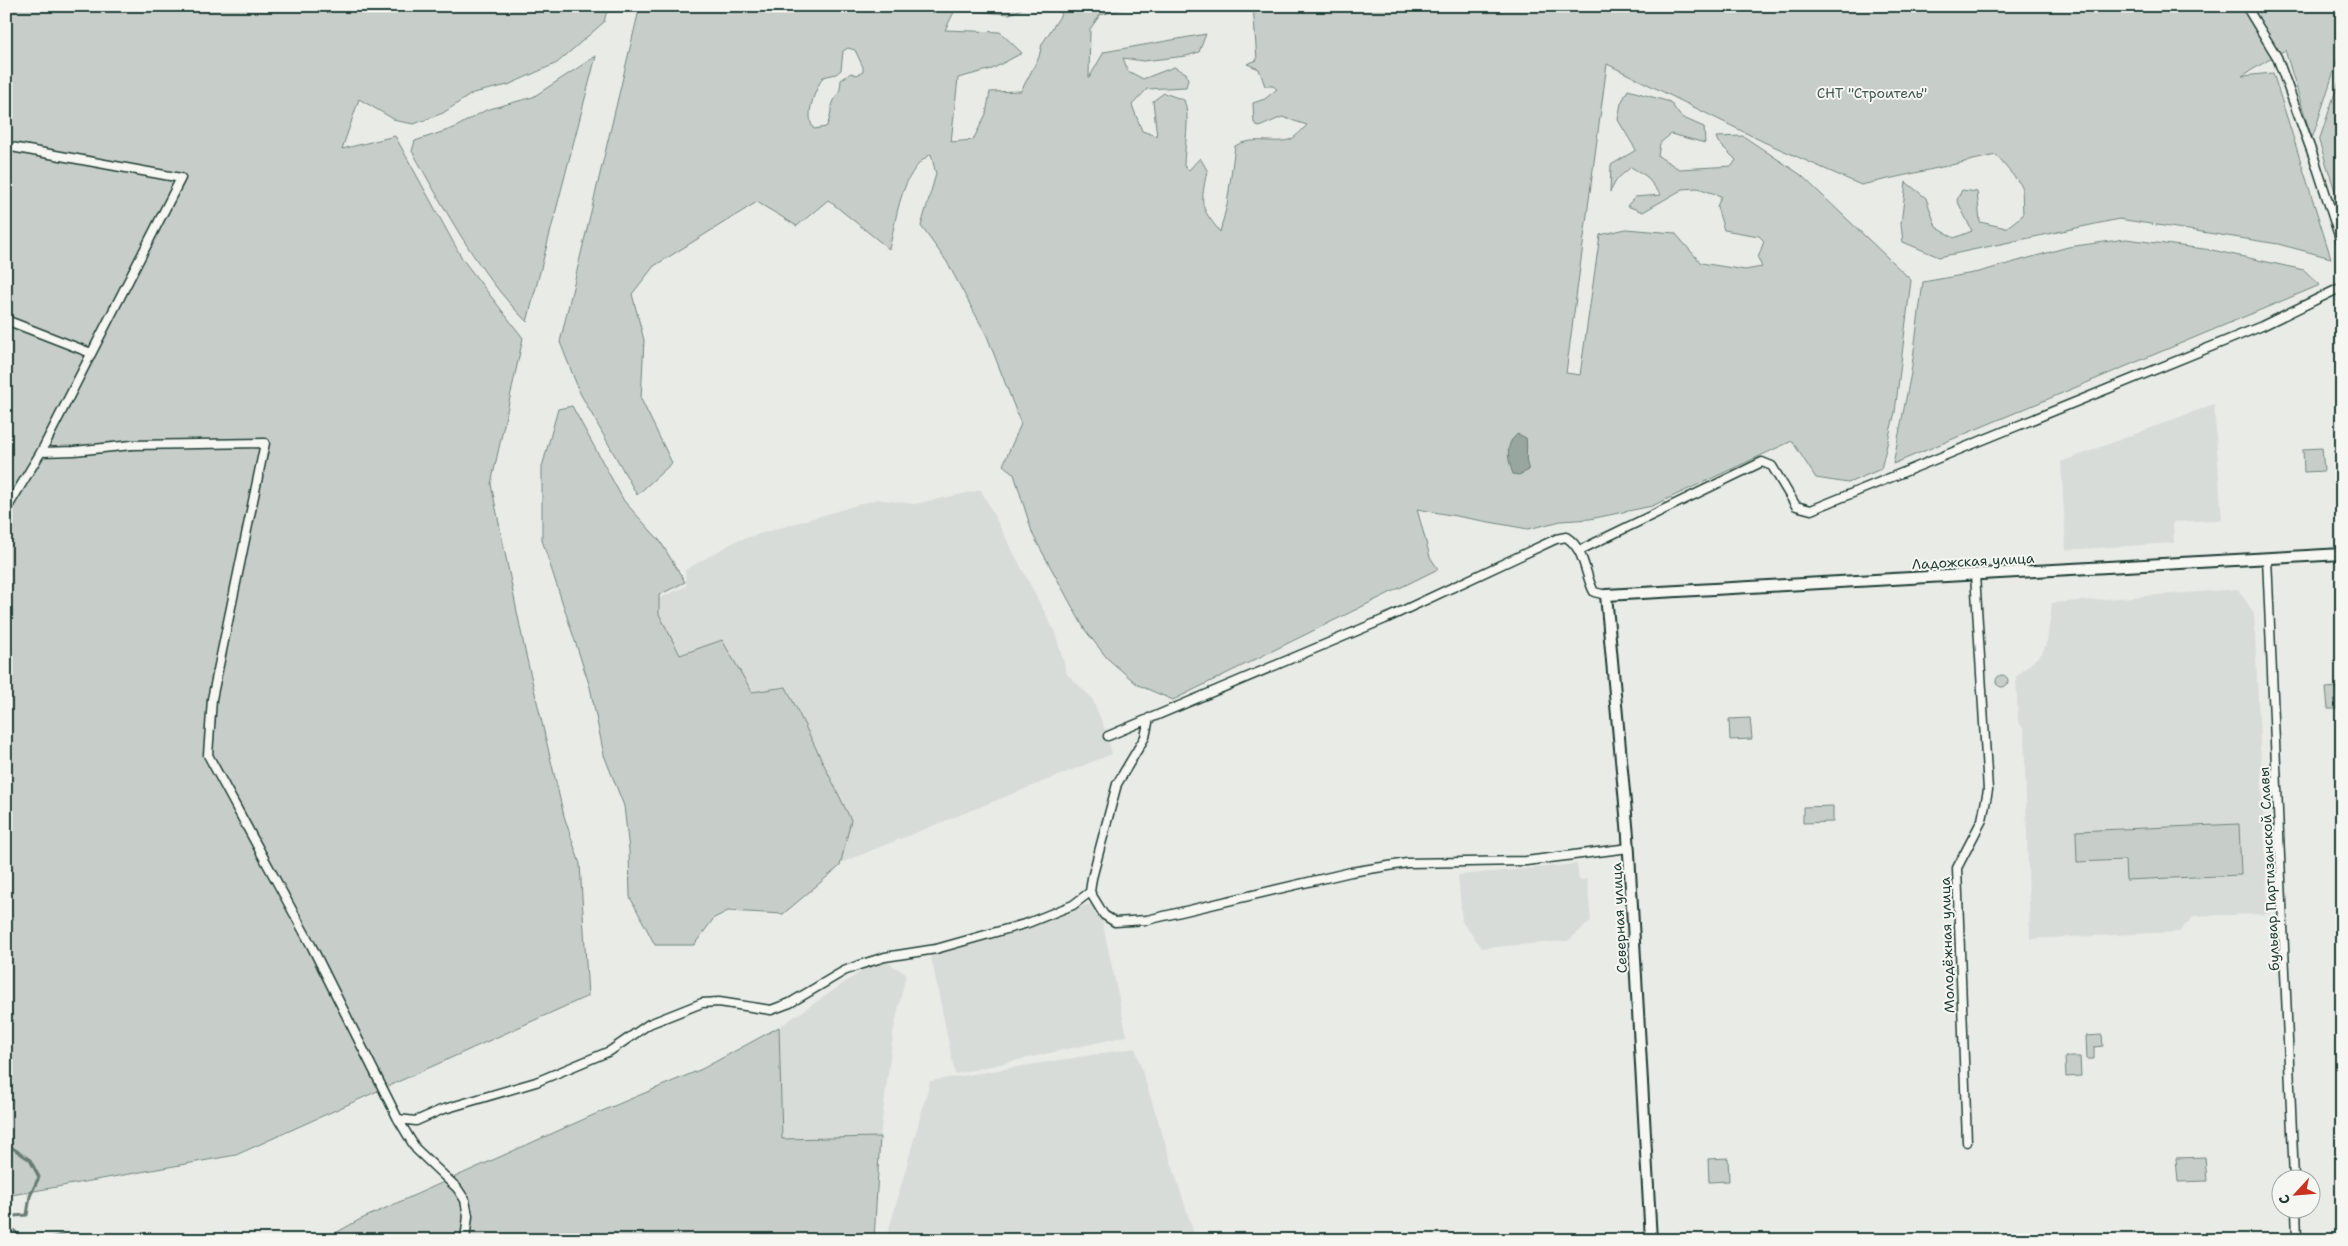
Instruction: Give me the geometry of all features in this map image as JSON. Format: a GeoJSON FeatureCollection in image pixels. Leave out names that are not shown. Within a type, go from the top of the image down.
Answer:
{"type":"FeatureCollection","features":[{"type":"Feature","properties":{"kind":"street"},"geometry":{"type":"LineString","coordinates":[[2246,6],[2277,57],[2315,161],[2342,246]]}},
{"type":"Feature","properties":{"kind":"street"},"geometry":{"type":"LineString","coordinates":[[6,146],[181,178],[41,452],[6,510]]}},
{"type":"Feature","properties":{"kind":"street"},"geometry":{"type":"LineString","coordinates":[[1580,550],[1762,462],[1772,466],[1796,506],[1811,510],[1818,508],[2262,326],[2342,287]]}},
{"type":"Feature","properties":{"kind":"street"},"geometry":{"type":"LineString","coordinates":[[6,320],[91,352]]}},
{"type":"Feature","properties":{"kind":"street"},"geometry":{"type":"LineString","coordinates":[[41,452],[74,451],[132,445],[265,443],[212,699],[208,756],[311,945],[398,1119],[416,1149],[457,1188],[465,1200],[468,1216],[464,1240]]}},
{"type":"Feature","properties":{"kind":"street"},"geometry":{"type":"LineString","coordinates":[[1108,736],[1384,618],[1556,539],[1566,537],[1575,542],[1580,550],[1587,579],[1594,592],[1606,595]]}},
{"type":"Feature","properties":{"kind":"street","name":"Ладожская улица"},"geometry":{"type":"LineString","coordinates":[[1606,595],[2342,554]]}},
{"type":"Feature","properties":{"kind":"street","name":"бульвар Партизанской Славы"},"geometry":{"type":"LineString","coordinates":[[2267,558],[2294,1168]]}},
{"type":"Feature","properties":{"kind":"street","name":"Молодёжная улица"},"geometry":{"type":"LineString","coordinates":[[1966,1142],[1957,868],[1982,820],[1988,790],[1975,574]]}},
{"type":"Feature","properties":{"kind":"street","name":"Северная улица"},"geometry":{"type":"LineString","coordinates":[[1606,595],[1629,848],[1651,1240]]}},
{"type":"Feature","properties":{"kind":"street"},"geometry":{"type":"LineString","coordinates":[[398,1119],[416,1121],[442,1110],[536,1082],[610,1052],[649,1024],[702,1003],[719,1002],[771,1010],[790,1003],[844,970],[885,957],[936,949],[1028,923],[1073,906],[1090,892],[1117,784],[1144,737],[1149,718]]}},
{"type":"Feature","properties":{"kind":"street"},"geometry":{"type":"LineString","coordinates":[[1090,892],[1104,915],[1115,922],[1147,920],[1351,872],[1407,863],[1526,861],[1629,848]]}},
{"type":"Feature","properties":{"kind":"street"},"geometry":{"type":"LineString","coordinates":[[2296,1218],[2297,1240]]}},
{"type":"Feature","properties":{"kind":"shaded area"},"geometry":{"type":"Polygon","coordinates":[[[2214,404],[2222,520],[2173,522],[2174,543],[2066,550],[2061,462],[2214,404]]]}},
{"type":"Feature","properties":{"kind":"shaded area"},"geometry":{"type":"Polygon","coordinates":[[[1518,434],[1526,438],[1529,470],[1519,475],[1513,474],[1508,452],[1511,442],[1518,434]]]}},
{"type":"Feature","properties":{"kind":"shaded area"},"geometry":{"type":"Polygon","coordinates":[[[981,490],[1055,632],[1067,674],[1092,698],[1105,729],[1112,754],[828,868],[707,646],[670,659],[645,605],[686,586],[685,570],[736,541],[877,499],[914,504],[981,490]]]}},
{"type":"Feature","properties":{"kind":"shaded area"},"geometry":{"type":"Polygon","coordinates":[[[2238,589],[2254,613],[2268,914],[2194,916],[2179,932],[2030,939],[2024,730],[2018,721],[2016,677],[2042,653],[2047,641],[2052,603],[2238,589]]]}},
{"type":"Feature","properties":{"kind":"shaded area"},"geometry":{"type":"Polygon","coordinates":[[[1577,864],[1579,880],[1587,879],[1591,921],[1568,941],[1482,948],[1462,922],[1458,875],[1577,864]]]}},
{"type":"Feature","properties":{"kind":"shaded area"},"geometry":{"type":"Polygon","coordinates":[[[1098,902],[1127,1036],[955,1074],[929,947],[1098,902]]]}},
{"type":"Feature","properties":{"kind":"shaded area"},"geometry":{"type":"Polygon","coordinates":[[[881,958],[906,974],[893,1034],[880,1137],[782,1139],[779,1027],[881,958]]]}},
{"type":"Feature","properties":{"kind":"shaded area"},"geometry":{"type":"Polygon","coordinates":[[[1135,1048],[1196,1240],[886,1240],[930,1081],[1135,1048]]]}},
{"type":"Feature","properties":{"kind":"green space"},"geometry":{"type":"Polygon","coordinates":[[[6,6],[608,6],[604,22],[557,63],[508,85],[473,93],[443,113],[414,124],[397,121],[359,99],[342,149],[395,136],[463,260],[523,338],[491,484],[525,651],[564,816],[580,864],[588,996],[236,1155],[6,1196],[6,6]]]}},
{"type":"Feature","properties":{"kind":"green space","name":"СНТ \"Строитель\""},"geometry":{"type":"Polygon","coordinates":[[[640,6],[1028,6],[1010,14],[955,10],[945,30],[1000,32],[1022,53],[992,69],[958,78],[951,142],[973,140],[986,114],[990,92],[1021,91],[1039,57],[1042,44],[1062,13],[1046,6],[1135,6],[1100,15],[1090,29],[1089,78],[1104,52],[1206,34],[1199,52],[1186,56],[1143,61],[1123,58],[1128,71],[1143,79],[1174,67],[1186,73],[1188,79],[1186,87],[1147,89],[1132,105],[1142,131],[1157,136],[1153,101],[1164,93],[1184,100],[1187,123],[1184,166],[1189,170],[1200,158],[1207,170],[1203,191],[1203,204],[1220,232],[1227,205],[1235,146],[1248,141],[1289,140],[1307,125],[1282,117],[1259,127],[1254,123],[1253,103],[1265,99],[1277,89],[1273,86],[1265,86],[1259,69],[1247,64],[1257,60],[1253,6],[2342,6],[2342,46],[2312,139],[2285,50],[2242,76],[2273,73],[2331,258],[2278,244],[2119,219],[1939,257],[1903,242],[1901,224],[1906,182],[1926,198],[1936,227],[1954,238],[1972,231],[1957,200],[1962,190],[1977,192],[1980,222],[2006,228],[2023,215],[2022,186],[1996,155],[1861,185],[1764,142],[1607,64],[1566,373],[1580,375],[1600,235],[1626,229],[1675,233],[1701,263],[1745,270],[1762,267],[1758,258],[1764,241],[1759,236],[1724,230],[1717,207],[1721,196],[1698,188],[1683,189],[1643,212],[1627,206],[1635,197],[1661,195],[1646,176],[1631,167],[1617,179],[1610,192],[1611,165],[1636,150],[1618,120],[1621,103],[1628,90],[1670,102],[1681,117],[1704,127],[1705,143],[1671,134],[1660,143],[1658,156],[1679,169],[1732,166],[1736,160],[1718,142],[1716,137],[1743,136],[1801,175],[1911,280],[1895,412],[1881,469],[1848,483],[1816,478],[1792,441],[1652,506],[1590,519],[1561,521],[1528,529],[1417,509],[1430,557],[1438,569],[1173,700],[1138,685],[1107,658],[1085,630],[1033,535],[1014,474],[1003,465],[1021,424],[987,336],[947,262],[921,226],[936,174],[931,154],[912,172],[906,184],[901,197],[889,249],[828,200],[797,226],[757,202],[654,266],[632,294],[644,340],[641,399],[672,463],[637,495],[580,393],[560,342],[640,6]],[[848,48],[843,51],[841,70],[836,74],[823,77],[820,82],[810,110],[811,124],[814,129],[826,127],[841,80],[851,73],[857,75],[863,72],[863,67],[855,50],[848,48]]]}},
{"type":"Feature","properties":{"kind":"green space"},"geometry":{"type":"Polygon","coordinates":[[[596,56],[527,322],[509,303],[478,262],[450,219],[412,151],[415,141],[454,128],[486,110],[533,97],[596,56]]]}},
{"type":"Feature","properties":{"kind":"green space"},"geometry":{"type":"Polygon","coordinates":[[[2342,72],[2342,213],[2319,141],[2342,72]]]}},
{"type":"Feature","properties":{"kind":"green space"},"geometry":{"type":"Polygon","coordinates":[[[2126,239],[2212,250],[2304,270],[2320,285],[1893,464],[1911,373],[1923,282],[1979,272],[2068,247],[2126,239]]]}},
{"type":"Feature","properties":{"kind":"green space"},"geometry":{"type":"Polygon","coordinates":[[[572,406],[624,501],[660,541],[685,582],[659,595],[659,614],[680,655],[722,640],[752,692],[786,687],[851,820],[840,866],[783,914],[728,911],[714,918],[694,945],[655,945],[630,897],[629,850],[624,806],[604,755],[590,687],[542,540],[542,467],[558,409],[572,406]]]}},
{"type":"Feature","properties":{"kind":"green space"},"geometry":{"type":"Polygon","coordinates":[[[2322,448],[2324,471],[2304,472],[2303,449],[2322,448]]]}},
{"type":"Feature","properties":{"kind":"green space"},"geometry":{"type":"Polygon","coordinates":[[[2000,675],[2004,675],[2008,681],[2004,687],[2000,687],[1996,683],[1996,679],[2000,675]]]}},
{"type":"Feature","properties":{"kind":"green space"},"geometry":{"type":"Polygon","coordinates":[[[2337,687],[2338,709],[2328,709],[2326,688],[2337,687]]]}},
{"type":"Feature","properties":{"kind":"green space"},"geometry":{"type":"Polygon","coordinates":[[[1750,718],[1752,739],[1730,740],[1729,719],[1750,718]]]}},
{"type":"Feature","properties":{"kind":"green space"},"geometry":{"type":"Polygon","coordinates":[[[1833,806],[1833,822],[1803,823],[1803,807],[1833,806]]]}},
{"type":"Feature","properties":{"kind":"green space"},"geometry":{"type":"Polygon","coordinates":[[[2239,824],[2241,875],[2126,880],[2125,860],[2077,862],[2076,831],[2239,824]]]}},
{"type":"Feature","properties":{"kind":"green space"},"geometry":{"type":"Polygon","coordinates":[[[779,1027],[782,1139],[880,1137],[874,1240],[323,1240],[359,1220],[609,1108],[702,1069],[779,1027]]]}},
{"type":"Feature","properties":{"kind":"green space"},"geometry":{"type":"Polygon","coordinates":[[[2102,1035],[2103,1046],[2094,1047],[2094,1059],[2087,1059],[2086,1036],[2102,1035]]]}},
{"type":"Feature","properties":{"kind":"green space"},"geometry":{"type":"Polygon","coordinates":[[[2065,1057],[2080,1057],[2081,1076],[2066,1077],[2065,1057]]]}},
{"type":"Feature","properties":{"kind":"green space"},"geometry":{"type":"Polygon","coordinates":[[[2205,1157],[2207,1181],[2178,1182],[2176,1158],[2205,1157]]]}},
{"type":"Feature","properties":{"kind":"green space"},"geometry":{"type":"Polygon","coordinates":[[[1728,1158],[1729,1181],[1709,1182],[1708,1159],[1728,1158]]]}},
{"type":"Feature","properties":{"kind":"waterway"},"geometry":{"type":"LineString","coordinates":[[6,1136],[11,1147],[30,1160],[39,1177],[30,1196],[27,1215],[13,1216],[8,1225],[24,1240]]}},
{"type":"Feature","properties":{"kind":"waterway"},"geometry":{"type":"LineString","coordinates":[[44,1240],[62,1235],[67,1240]]}},
{"type":"Feature","properties":{"kind":"waterway"},"geometry":{"type":"LineString","coordinates":[[92,1240],[100,1236],[113,1240]]}}]}
